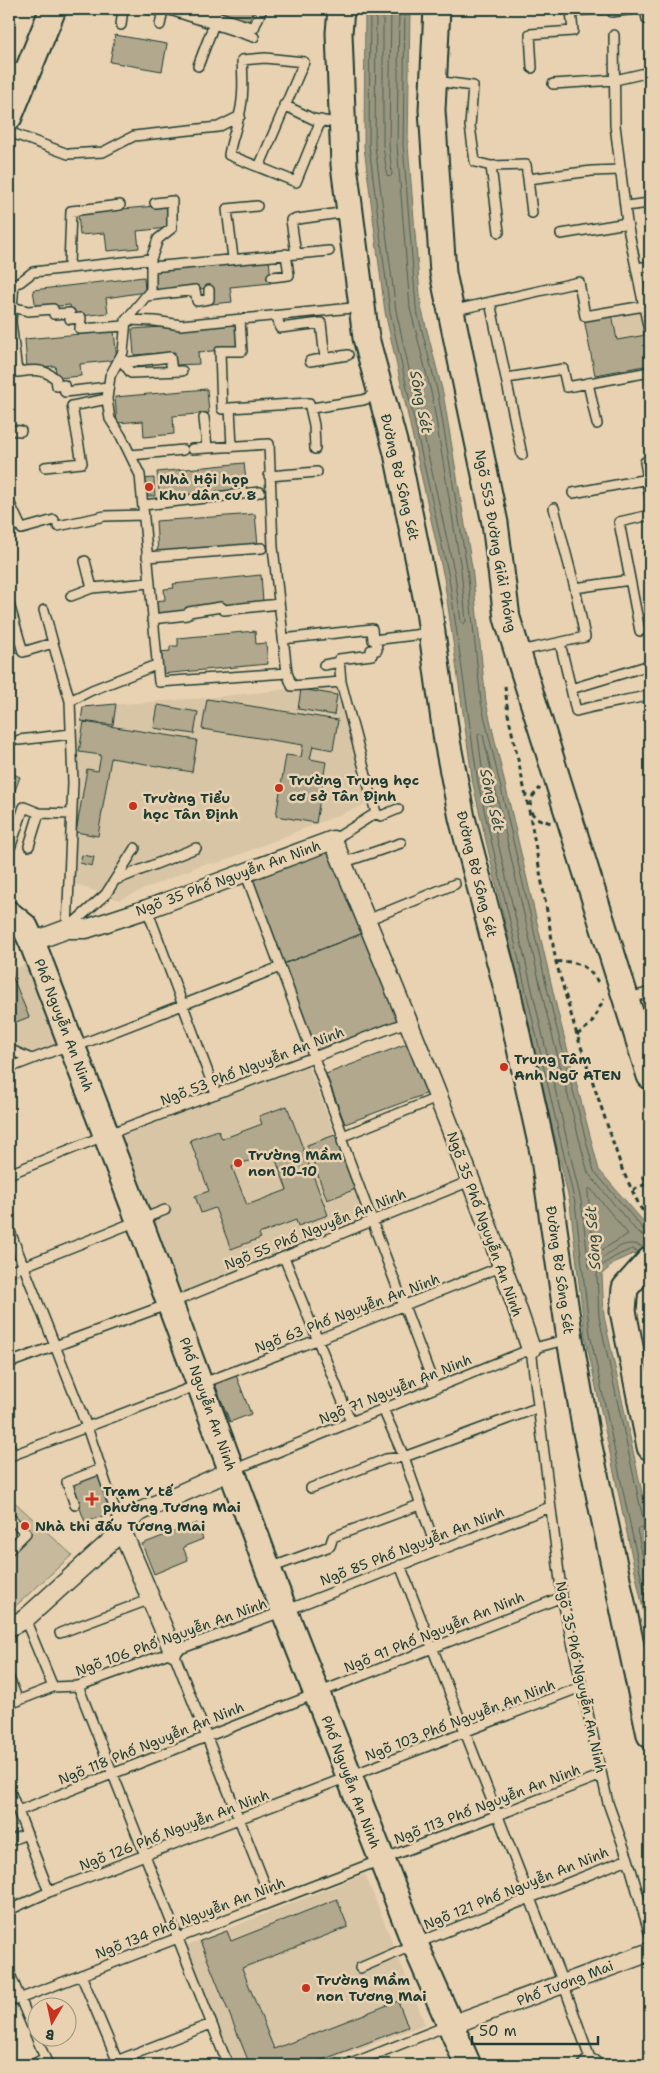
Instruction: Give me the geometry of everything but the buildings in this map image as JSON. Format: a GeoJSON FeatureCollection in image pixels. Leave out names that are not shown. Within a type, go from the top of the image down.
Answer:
{"type":"FeatureCollection","features":[{"type":"Feature","properties":{"kind":"street"},"geometry":{"type":"LineString","coordinates":[[9,117],[18,70],[54,9]]}},
{"type":"Feature","properties":{"kind":"street","name":"Đường Bờ Sông Sét"},"geometry":{"type":"LineString","coordinates":[[341,9],[332,122],[350,211],[366,338],[397,453],[432,633],[462,818],[506,985],[543,1152],[570,1339],[586,1432],[650,1735]]}},
{"type":"Feature","properties":{"kind":"street","name":"Ngõ 553 Đường Giải Phóng"},"geometry":{"type":"LineString","coordinates":[[437,9],[432,110],[444,273],[450,311],[495,522],[507,618],[650,1076]]}},
{"type":"Feature","properties":{"kind":"street","name":"Ngõ 35 Phố Nguyễn An Ninh"},"geometry":{"type":"LineString","coordinates":[[32,942],[67,929],[86,928],[147,909],[333,840],[408,1022],[470,1181],[503,1266],[531,1349]]}},
{"type":"Feature","properties":{"kind":"street","name":"Phố Nguyễn An Ninh"},"geometry":{"type":"LineString","coordinates":[[9,914],[25,927],[32,942],[139,1220],[268,1569],[415,1944],[468,2065]]}},
{"type":"Feature","properties":{"kind":"street"},"geometry":{"type":"LineString","coordinates":[[646,1272],[625,1288],[623,1311],[650,1447]]}},
{"type":"Feature","properties":{"kind":"street"},"geometry":{"type":"LineString","coordinates":[[9,1627],[25,1619],[122,1531],[137,1513],[233,1470]]}},
{"type":"Feature","properties":{"kind":"street"},"geometry":{"type":"LineString","coordinates":[[122,1531],[173,1651]]}},
{"type":"Feature","properties":{"kind":"street","name":"Phố Tương Mai"},"geometry":{"type":"LineString","coordinates":[[451,2024],[650,1952]]}},
{"type":"Feature","properties":{"kind":"lane"},"geometry":{"type":"LineString","coordinates":[[122,25],[123,9]]}},
{"type":"Feature","properties":{"kind":"lane"},"geometry":{"type":"LineString","coordinates":[[149,9],[165,9],[254,37]]}},
{"type":"Feature","properties":{"kind":"lane"},"geometry":{"type":"LineString","coordinates":[[160,25],[165,9]]}},
{"type":"Feature","properties":{"kind":"lane"},"geometry":{"type":"LineString","coordinates":[[194,9],[254,28],[262,9]]}},
{"type":"Feature","properties":{"kind":"lane"},"geometry":{"type":"LineString","coordinates":[[532,68],[530,34],[573,31],[571,11],[601,9]]}},
{"type":"Feature","properties":{"kind":"lane"},"geometry":{"type":"LineString","coordinates":[[612,12],[634,9]]}},
{"type":"Feature","properties":{"kind":"lane"},"geometry":{"type":"LineString","coordinates":[[645,9],[647,19],[650,18]]}},
{"type":"Feature","properties":{"kind":"lane"},"geometry":{"type":"LineString","coordinates":[[198,66],[214,24]]}},
{"type":"Feature","properties":{"kind":"lane"},"geometry":{"type":"LineString","coordinates":[[614,35],[615,125],[627,223],[644,306],[649,319],[650,336]]}},
{"type":"Feature","properties":{"kind":"lane"},"geometry":{"type":"LineString","coordinates":[[259,167],[284,105],[304,62],[265,58],[242,60],[243,82],[240,116],[232,136],[229,155],[296,182],[332,122],[313,119],[284,105]]}},
{"type":"Feature","properties":{"kind":"lane"},"geometry":{"type":"LineString","coordinates":[[552,84],[616,80],[650,72]]}},
{"type":"Feature","properties":{"kind":"lane"},"geometry":{"type":"LineString","coordinates":[[434,81],[473,86],[470,126],[475,162],[491,166],[526,165],[532,213]]}},
{"type":"Feature","properties":{"kind":"lane"},"geometry":{"type":"LineString","coordinates":[[9,132],[68,154],[104,152],[134,136],[218,127],[240,116]]}},
{"type":"Feature","properties":{"kind":"lane"},"geometry":{"type":"LineString","coordinates":[[491,166],[499,232]]}},
{"type":"Feature","properties":{"kind":"lane"},"geometry":{"type":"LineString","coordinates":[[528,179],[592,171],[621,170]]}},
{"type":"Feature","properties":{"kind":"lane"},"geometry":{"type":"LineString","coordinates":[[155,203],[172,201],[172,228],[158,239],[151,263],[152,288],[125,323],[123,352],[110,376],[106,399],[110,420],[131,455],[140,475],[159,682],[288,673]]}},
{"type":"Feature","properties":{"kind":"lane"},"geometry":{"type":"LineString","coordinates":[[625,206],[650,204]]}},
{"type":"Feature","properties":{"kind":"lane"},"geometry":{"type":"LineString","coordinates":[[69,266],[71,211],[120,205]]}},
{"type":"Feature","properties":{"kind":"lane"},"geometry":{"type":"LineString","coordinates":[[233,258],[227,210],[257,206]]}},
{"type":"Feature","properties":{"kind":"lane"},"geometry":{"type":"LineString","coordinates":[[272,277],[289,275],[291,220],[350,211]]}},
{"type":"Feature","properties":{"kind":"lane"},"geometry":{"type":"LineString","coordinates":[[561,234],[627,223]]}},
{"type":"Feature","properties":{"kind":"lane"},"geometry":{"type":"LineString","coordinates":[[108,387],[65,392],[64,385],[57,386],[56,379],[48,372],[39,369],[17,372],[11,322],[11,285],[33,272],[69,266],[151,263],[329,251]]}},
{"type":"Feature","properties":{"kind":"lane"},"geometry":{"type":"LineString","coordinates":[[636,268],[650,266]]}},
{"type":"Feature","properties":{"kind":"lane"},"geometry":{"type":"LineString","coordinates":[[450,311],[579,282],[586,316],[644,306]]}},
{"type":"Feature","properties":{"kind":"lane"},"geometry":{"type":"LineString","coordinates":[[146,296],[195,290],[197,301],[209,299],[208,290]]}},
{"type":"Feature","properties":{"kind":"lane"},"geometry":{"type":"LineString","coordinates":[[490,302],[522,455]]}},
{"type":"Feature","properties":{"kind":"lane"},"geometry":{"type":"LineString","coordinates":[[12,307],[28,311],[53,309],[54,314],[70,313],[70,319],[81,318],[80,329],[155,321],[181,325],[362,307]]}},
{"type":"Feature","properties":{"kind":"lane"},"geometry":{"type":"LineString","coordinates":[[277,316],[280,328],[320,323],[325,359]]}},
{"type":"Feature","properties":{"kind":"lane"},"geometry":{"type":"LineString","coordinates":[[240,320],[242,351],[220,351],[222,410],[309,404],[312,408],[315,449]]}},
{"type":"Feature","properties":{"kind":"lane"},"geometry":{"type":"LineString","coordinates":[[310,361],[348,355]]}},
{"type":"Feature","properties":{"kind":"lane"},"geometry":{"type":"LineString","coordinates":[[120,359],[130,362],[170,357],[172,371]]}},
{"type":"Feature","properties":{"kind":"lane"},"geometry":{"type":"LineString","coordinates":[[120,359],[131,373],[182,371]]}},
{"type":"Feature","properties":{"kind":"lane"},"geometry":{"type":"LineString","coordinates":[[507,378],[563,369],[567,387],[650,372]]}},
{"type":"Feature","properties":{"kind":"lane"},"geometry":{"type":"LineString","coordinates":[[588,384],[597,424]]}},
{"type":"Feature","properties":{"kind":"lane"},"geometry":{"type":"LineString","coordinates":[[312,408],[363,400],[381,394]]}},
{"type":"Feature","properties":{"kind":"lane"},"geometry":{"type":"LineString","coordinates":[[45,467],[82,463],[72,406],[106,399]]}},
{"type":"Feature","properties":{"kind":"lane"},"geometry":{"type":"LineString","coordinates":[[230,408],[232,447]]}},
{"type":"Feature","properties":{"kind":"lane"},"geometry":{"type":"LineString","coordinates":[[204,418],[207,447]]}},
{"type":"Feature","properties":{"kind":"lane"},"geometry":{"type":"LineString","coordinates":[[9,430],[21,431]]}},
{"type":"Feature","properties":{"kind":"lane"},"geometry":{"type":"LineString","coordinates":[[131,455],[207,447],[269,444],[273,547],[288,673],[292,686],[341,682]]}},
{"type":"Feature","properties":{"kind":"lane"},"geometry":{"type":"LineString","coordinates":[[645,462],[650,496]]}},
{"type":"Feature","properties":{"kind":"lane"},"geometry":{"type":"LineString","coordinates":[[269,476],[317,472]]}},
{"type":"Feature","properties":{"kind":"lane"},"geometry":{"type":"LineString","coordinates":[[573,493],[646,479]]}},
{"type":"Feature","properties":{"kind":"lane"},"geometry":{"type":"LineString","coordinates":[[143,505],[260,492]]}},
{"type":"Feature","properties":{"kind":"lane"},"geometry":{"type":"LineString","coordinates":[[9,505],[22,529],[105,516],[144,515]]}},
{"type":"Feature","properties":{"kind":"lane"},"geometry":{"type":"LineString","coordinates":[[516,651],[585,637],[575,588],[554,508]]}},
{"type":"Feature","properties":{"kind":"lane"},"geometry":{"type":"LineString","coordinates":[[640,631],[618,522],[650,515]]}},
{"type":"Feature","properties":{"kind":"lane"},"geometry":{"type":"LineString","coordinates":[[9,528],[19,523]]}},
{"type":"Feature","properties":{"kind":"lane"},"geometry":{"type":"LineString","coordinates":[[147,557],[262,548]]}},
{"type":"Feature","properties":{"kind":"lane"},"geometry":{"type":"LineString","coordinates":[[85,561],[92,588]]}},
{"type":"Feature","properties":{"kind":"lane"},"geometry":{"type":"LineString","coordinates":[[575,588],[630,580]]}},
{"type":"Feature","properties":{"kind":"lane"},"geometry":{"type":"LineString","coordinates":[[71,596],[92,588],[149,584]]}},
{"type":"Feature","properties":{"kind":"lane"},"geometry":{"type":"LineString","coordinates":[[9,604],[22,652],[53,644]]}},
{"type":"Feature","properties":{"kind":"lane"},"geometry":{"type":"LineString","coordinates":[[152,618],[187,615],[189,612],[221,607],[224,610],[279,604]]}},
{"type":"Feature","properties":{"kind":"lane"},"geometry":{"type":"LineString","coordinates":[[44,610],[70,701],[73,783],[67,929]]}},
{"type":"Feature","properties":{"kind":"lane"},"geometry":{"type":"LineString","coordinates":[[283,639],[372,629],[373,640],[376,640],[377,650],[371,650],[372,655],[339,659],[339,662],[324,664]]}},
{"type":"Feature","properties":{"kind":"lane"},"geometry":{"type":"LineString","coordinates":[[376,640],[432,633]]}},
{"type":"Feature","properties":{"kind":"lane"},"geometry":{"type":"LineString","coordinates":[[560,643],[576,711],[614,701],[626,701],[650,695]]}},
{"type":"Feature","properties":{"kind":"lane"},"geometry":{"type":"LineString","coordinates":[[339,662],[341,682],[376,813],[381,816],[398,809]]}},
{"type":"Feature","properties":{"kind":"lane"},"geometry":{"type":"LineString","coordinates":[[70,701],[156,664]]}},
{"type":"Feature","properties":{"kind":"lane"},"geometry":{"type":"LineString","coordinates":[[571,689],[650,665]]}},
{"type":"Feature","properties":{"kind":"lane"},"geometry":{"type":"LineString","coordinates":[[19,740],[71,734]]}},
{"type":"Feature","properties":{"kind":"lane"},"geometry":{"type":"LineString","coordinates":[[9,851],[24,807],[39,813],[71,814]]}},
{"type":"Feature","properties":{"kind":"lane"},"geometry":{"type":"LineString","coordinates":[[29,846],[39,813]]}},
{"type":"Feature","properties":{"kind":"lane"},"geometry":{"type":"LineString","coordinates":[[333,840],[376,813]]}},
{"type":"Feature","properties":{"kind":"lane"},"geometry":{"type":"LineString","coordinates":[[342,863],[401,843]]}},
{"type":"Feature","properties":{"kind":"lane"},"geometry":{"type":"LineString","coordinates":[[67,929],[106,894],[118,878],[135,848]]}},
{"type":"Feature","properties":{"kind":"lane"},"geometry":{"type":"LineString","coordinates":[[118,878],[196,848]]}},
{"type":"Feature","properties":{"kind":"lane"},"geometry":{"type":"LineString","coordinates":[[245,872],[342,1136],[342,1141],[435,1388]]}},
{"type":"Feature","properties":{"kind":"lane"},"geometry":{"type":"LineString","coordinates":[[366,920],[454,884]]}},
{"type":"Feature","properties":{"kind":"lane"},"geometry":{"type":"LineString","coordinates":[[147,909],[216,1094]]}},
{"type":"Feature","properties":{"kind":"lane"},"geometry":{"type":"LineString","coordinates":[[9,1068],[183,1005],[280,967]]}},
{"type":"Feature","properties":{"kind":"lane"},"geometry":{"type":"LineString","coordinates":[[626,999],[650,992]]}},
{"type":"Feature","properties":{"kind":"lane","name":"Ngõ 53 Phố Nguyễn An Ninh"},"geometry":{"type":"LineString","coordinates":[[9,1174],[106,1135],[408,1022]]}},
{"type":"Feature","properties":{"kind":"lane"},"geometry":{"type":"LineString","coordinates":[[9,1049],[31,1059]]}},
{"type":"Feature","properties":{"kind":"lane"},"geometry":{"type":"LineString","coordinates":[[342,1136],[437,1098]]}},
{"type":"Feature","properties":{"kind":"lane","name":"Ngõ 55 Phố Nguyễn An Ninh"},"geometry":{"type":"LineString","coordinates":[[9,1363],[170,1303],[470,1181]]}},
{"type":"Feature","properties":{"kind":"lane"},"geometry":{"type":"LineString","coordinates":[[9,1272],[165,1210]]}},
{"type":"Feature","properties":{"kind":"lane"},"geometry":{"type":"LineString","coordinates":[[9,1229],[88,1427],[122,1531]]}},
{"type":"Feature","properties":{"kind":"lane"},"geometry":{"type":"LineString","coordinates":[[284,1257],[351,1422]]}},
{"type":"Feature","properties":{"kind":"lane","name":"Ngõ 63 Phố Nguyễn An Ninh"},"geometry":{"type":"LineString","coordinates":[[9,1445],[13,1455],[318,1340],[503,1266]]}},
{"type":"Feature","properties":{"kind":"lane","name":"Ngõ 71 Nguyễn An Ninh"},"geometry":{"type":"LineString","coordinates":[[233,1470],[531,1349],[570,1339]]}},
{"type":"Feature","properties":{"kind":"lane","name":"Ngõ 35 Phố Nguyễn An Ninh"},"geometry":{"type":"LineString","coordinates":[[531,1349],[562,1597],[608,1803],[628,1858],[650,1935]]}},
{"type":"Feature","properties":{"kind":"lane"},"geometry":{"type":"LineString","coordinates":[[311,1488],[386,1459],[404,1457],[537,1408]]}},
{"type":"Feature","properties":{"kind":"lane"},"geometry":{"type":"LineString","coordinates":[[383,1409],[404,1457],[419,1505],[437,1551]]}},
{"type":"Feature","properties":{"kind":"lane"},"geometry":{"type":"LineString","coordinates":[[75,1505],[67,1482],[101,1469]]}},
{"type":"Feature","properties":{"kind":"lane"},"geometry":{"type":"LineString","coordinates":[[268,1569],[330,1546],[333,1537],[419,1505]]}},
{"type":"Feature","properties":{"kind":"lane","name":"Ngõ 85 Phố Nguyễn An Ninh"},"geometry":{"type":"LineString","coordinates":[[284,1610],[550,1507]]}},
{"type":"Feature","properties":{"kind":"lane"},"geometry":{"type":"LineString","coordinates":[[9,1517],[26,1533],[9,1550]]}},
{"type":"Feature","properties":{"kind":"lane"},"geometry":{"type":"LineString","coordinates":[[400,1565],[563,1983],[590,2064]]}},
{"type":"Feature","properties":{"kind":"lane","name":"Ngõ 91 Phố Nguyễn An Ninh"},"geometry":{"type":"LineString","coordinates":[[316,1692],[562,1597]]}},
{"type":"Feature","properties":{"kind":"lane"},"geometry":{"type":"LineString","coordinates":[[60,1633],[151,1599]]}},
{"type":"Feature","properties":{"kind":"lane","name":"Ngõ 106 Phố Nguyễn An Ninh"},"geometry":{"type":"LineString","coordinates":[[13,1703],[53,1687],[78,1686],[284,1610]]}},
{"type":"Feature","properties":{"kind":"lane"},"geometry":{"type":"LineString","coordinates":[[25,1619],[53,1687]]}},
{"type":"Feature","properties":{"kind":"lane"},"geometry":{"type":"LineString","coordinates":[[173,1651],[271,1900]]}},
{"type":"Feature","properties":{"kind":"lane"},"geometry":{"type":"LineString","coordinates":[[9,1678],[13,1703]]}},
{"type":"Feature","properties":{"kind":"lane"},"geometry":{"type":"LineString","coordinates":[[78,1686],[228,2065]]}},
{"type":"Feature","properties":{"kind":"lane","name":"Ngõ 103 Phố Nguyễn An Ninh"},"geometry":{"type":"LineString","coordinates":[[350,1778],[581,1687]]}},
{"type":"Feature","properties":{"kind":"lane","name":"Ngõ 118 Phố Nguyễn An Ninh"},"geometry":{"type":"LineString","coordinates":[[18,1811],[316,1692]]}},
{"type":"Feature","properties":{"kind":"lane","name":"Ngõ 113 Phố Nguyễn An Ninh"},"geometry":{"type":"LineString","coordinates":[[382,1859],[602,1775]]}},
{"type":"Feature","properties":{"kind":"lane","name":"Ngõ 126 Phố Nguyễn An Ninh"},"geometry":{"type":"LineString","coordinates":[[9,1910],[49,1892],[350,1778]]}},
{"type":"Feature","properties":{"kind":"lane"},"geometry":{"type":"LineString","coordinates":[[9,1789],[49,1892]]}},
{"type":"Feature","properties":{"kind":"lane"},"geometry":{"type":"LineString","coordinates":[[9,1841],[27,1834]]}},
{"type":"Feature","properties":{"kind":"lane","name":"Ngõ 121 Phố Nguyễn An Ninh"},"geometry":{"type":"LineString","coordinates":[[360,1968],[628,1858]]}},
{"type":"Feature","properties":{"kind":"lane","name":"Ngõ 134 Phố Nguyễn An Ninh"},"geometry":{"type":"LineString","coordinates":[[9,2000],[81,1975],[271,1900],[382,1859]]}},
{"type":"Feature","properties":{"kind":"lane"},"geometry":{"type":"LineString","coordinates":[[9,1972],[47,2062],[32,2065]]}},
{"type":"Feature","properties":{"kind":"lane"},"geometry":{"type":"LineString","coordinates":[[81,1975],[118,2063]]}},
{"type":"Feature","properties":{"kind":"lane"},"geometry":{"type":"LineString","coordinates":[[106,2065],[118,2063],[211,2024]]}},
{"type":"Feature","properties":{"kind":"lane"},"geometry":{"type":"LineString","coordinates":[[348,2065],[451,2024]]}},
{"type":"Feature","properties":{"kind":"path"},"geometry":{"type":"LineString","coordinates":[[504,678],[508,714],[529,810],[556,962],[576,1036],[622,1169],[640,1207],[650,1219]]}},
{"type":"Feature","properties":{"kind":"path"},"geometry":{"type":"LineString","coordinates":[[529,810],[533,796],[539,789],[547,785]]}},
{"type":"Feature","properties":{"kind":"path"},"geometry":{"type":"LineString","coordinates":[[529,810],[536,818],[544,822],[559,824]]}},
{"type":"Feature","properties":{"kind":"path"},"geometry":{"type":"LineString","coordinates":[[556,962],[570,960],[583,965],[594,976],[601,987]]}},
{"type":"Feature","properties":{"kind":"path"},"geometry":{"type":"LineString","coordinates":[[576,1036],[591,1024],[600,1011],[605,998],[603,992]]}},
{"type":"Feature","properties":{"kind":"path"},"geometry":{"type":"LineString","coordinates":[[650,1159],[643,1176],[650,1188]]}},
{"type":"Feature","properties":{"kind":"path"},"geometry":{"type":"LineString","coordinates":[[633,1190],[646,1184]]}},
{"type":"Feature","properties":{"kind":"shaded area"},"geometry":{"type":"Polygon","coordinates":[[[641,308],[650,365],[595,375],[584,319],[641,308]]]}},
{"type":"Feature","properties":{"kind":"shaded area"},"geometry":{"type":"Polygon","coordinates":[[[338,684],[369,803],[218,863],[203,864],[119,900],[73,883],[75,751],[83,707],[205,698],[338,684]]]}},
{"type":"Feature","properties":{"kind":"shaded area"},"geometry":{"type":"Polygon","coordinates":[[[26,964],[56,1046],[32,1055],[9,1045],[9,972],[26,964]]]}},
{"type":"Feature","properties":{"kind":"shaded area","name":"Trường Mầm non 10-10"},"geometry":{"type":"Polygon","coordinates":[[[308,1065],[368,1222],[180,1293],[152,1222],[152,1214],[147,1209],[119,1137],[308,1065]]]}},
{"type":"Feature","properties":{"kind":"shaded area","name":"Nhà thi đấu Tương Mai"},"geometry":{"type":"Polygon","coordinates":[[[9,1497],[72,1555],[10,1611],[9,1611],[9,1497]]]}},
{"type":"Feature","properties":{"kind":"shaded area","name":"Trường Mầm non Tương Mai"},"geometry":{"type":"Polygon","coordinates":[[[365,1874],[425,2024],[317,2065],[232,2065],[185,1946],[365,1874]]]}},
{"type":"Feature","properties":{"kind":"water","name":"Sông Sét"},"geometry":{"type":"Polygon","coordinates":[[[365,9],[410,9],[408,145],[421,307],[443,393],[472,567],[486,702],[558,1013],[599,1170],[650,1229],[650,1267],[633,1254],[617,1261],[602,1274],[604,1316],[650,1530],[650,1642],[585,1335],[570,1204],[473,784],[444,578],[385,312],[364,147],[365,9]]]}},
{"type":"Feature","properties":{"kind":"place","name":"Nhà Hội họp Khu dân cư 8"},"geometry":{"type":"Point","coordinates":[149,487]}},
{"type":"Feature","properties":{"kind":"place","name":"Trường Trung học cơ sở Tân Định"},"geometry":{"type":"Point","coordinates":[279,788]}},
{"type":"Feature","properties":{"kind":"place","name":"Trường Tiểu học Tân Định"},"geometry":{"type":"Point","coordinates":[133,806]}},
{"type":"Feature","properties":{"kind":"place","name":"Trung Tâm Anh Ngữ ATEN"},"geometry":{"type":"Point","coordinates":[504,1067]}},
{"type":"Feature","properties":{"kind":"place","name":"Trường Mầm non 10-10"},"geometry":{"type":"Point","coordinates":[238,1163]}},
{"type":"Feature","properties":{"kind":"place","name":"Trạm Y tế phường Tương Mai"},"geometry":{"type":"Point","coordinates":[92,1499]}},
{"type":"Feature","properties":{"kind":"place","name":"Nhà thi đấu Tương Mai"},"geometry":{"type":"Point","coordinates":[25,1526]}},
{"type":"Feature","properties":{"kind":"place","name":"Trường Mầm non Tương Mai"},"geometry":{"type":"Point","coordinates":[306,1988]}}]}
